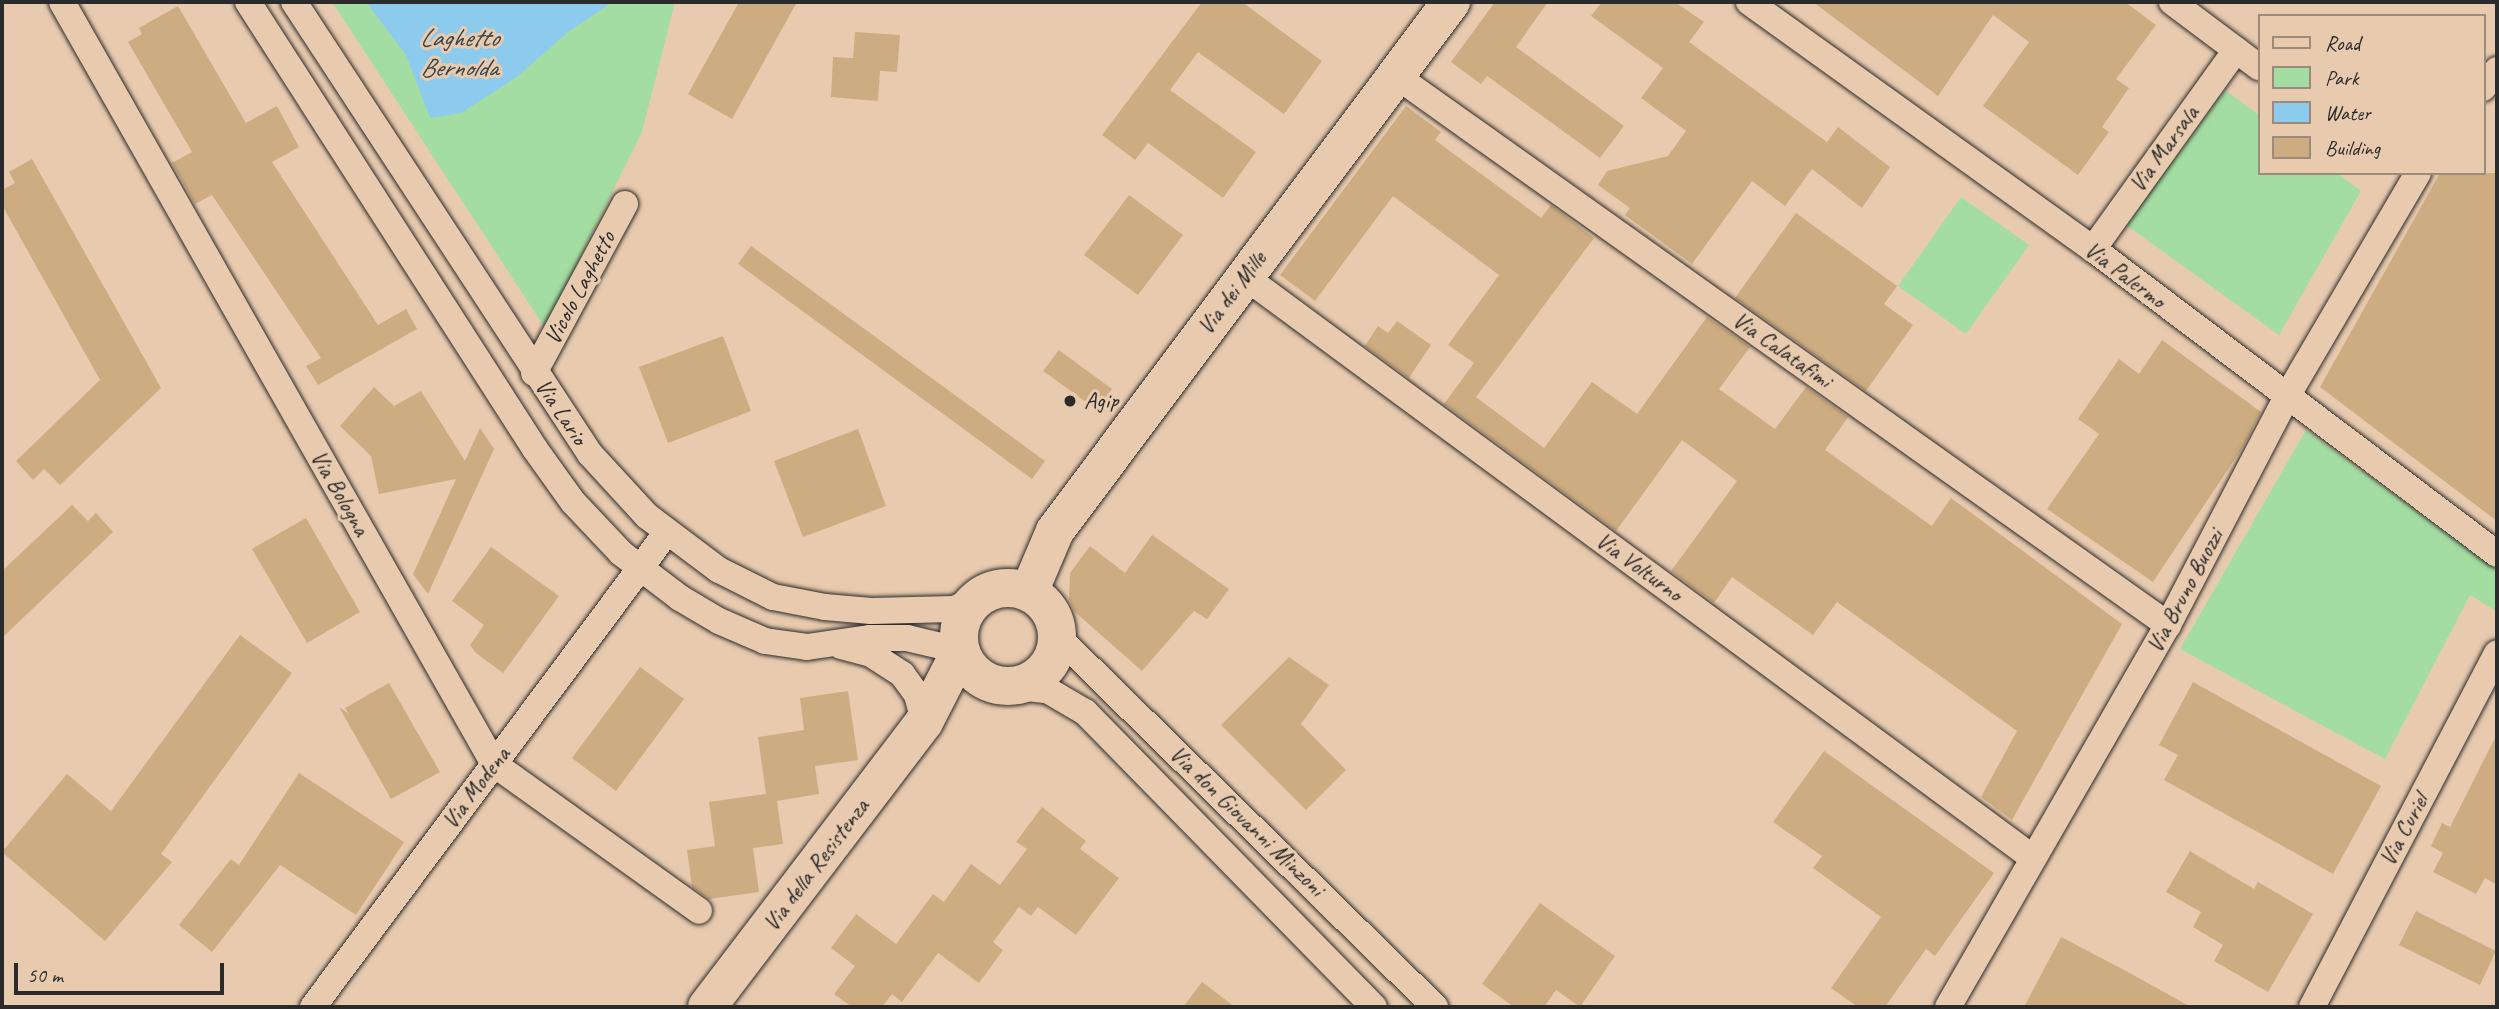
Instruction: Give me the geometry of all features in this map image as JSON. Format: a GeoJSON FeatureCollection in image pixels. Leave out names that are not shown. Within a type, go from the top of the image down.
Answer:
{"type":"FeatureCollection","features":[{"type":"Feature","properties":{"kind":"street","name":"Via Bologna"},"geometry":{"type":"LineString","coordinates":[[62,2],[494,764],[699,911]]}},
{"type":"Feature","properties":{"kind":"street","name":"Via Lario"},"geometry":{"type":"LineString","coordinates":[[248,2],[548,469],[588,520],[638,568],[701,611],[752,636],[794,647],[896,637],[928,641],[961,654]]}},
{"type":"Feature","properties":{"kind":"street","name":"Via Lario"},"geometry":{"type":"LineString","coordinates":[[294,2],[534,373],[604,472],[631,502],[667,532],[731,577],[758,591],[790,601],[872,611],[954,609],[973,601]]}},
{"type":"Feature","properties":{"kind":"street","name":"Via dei Mille"},"geometry":{"type":"LineString","coordinates":[[1029,592],[1055,531],[1451,2]]}},
{"type":"Feature","properties":{"kind":"street","name":"Via Palermo"},"geometry":{"type":"LineString","coordinates":[[1749,2],[2093,249],[2286,398],[2497,554]]}},
{"type":"Feature","properties":{"kind":"street"},"geometry":{"type":"LineString","coordinates":[[2172,2],[2258,66]]}},
{"type":"Feature","properties":{"kind":"street","name":"Via Marsala"},"geometry":{"type":"LineString","coordinates":[[2093,249],[2236,50]]}},
{"type":"Feature","properties":{"kind":"street"},"geometry":{"type":"LineString","coordinates":[[2485,85],[2497,69]]}},
{"type":"Feature","properties":{"kind":"street","name":"Via Calatafimi"},"geometry":{"type":"LineString","coordinates":[[1395,75],[2168,625]]}},
{"type":"Feature","properties":{"kind":"street","name":"Via Bruno Buozzi"},"geometry":{"type":"LineString","coordinates":[[1948,1007],[2168,625],[2286,398],[2408,177]]}},
{"type":"Feature","properties":{"kind":"street","name":"Vicolo Laghetto"},"geometry":{"type":"LineString","coordinates":[[534,373],[625,204]]}},
{"type":"Feature","properties":{"kind":"street","name":"Via Volturno"},"geometry":{"type":"LineString","coordinates":[[1244,276],[2033,858]]}},
{"type":"Feature","properties":{"kind":"street","name":"Via Modena"},"geometry":{"type":"LineString","coordinates":[[313,1007],[667,532]]}},
{"type":"Feature","properties":{"kind":"street"},"geometry":{"type":"LineString","coordinates":[[1001,588],[1029,592],[1052,614],[1057,636],[1056,649],[1045,670],[1026,683],[1011,686],[989,682],[976,674],[961,654],[962,618],[973,601],[986,592],[1001,588]]}},
{"type":"Feature","properties":{"kind":"street","name":"Via don Giovanni Minzoni"},"geometry":{"type":"LineString","coordinates":[[1057,636],[1435,1007]]}},
{"type":"Feature","properties":{"kind":"street","name":"Via Lario"},"geometry":{"type":"LineString","coordinates":[[818,645],[860,649],[894,668],[909,681],[917,695],[924,723]]}},
{"type":"Feature","properties":{"kind":"street","name":"Via Curiel"},"geometry":{"type":"LineString","coordinates":[[2312,1007],[2497,653]]}},
{"type":"Feature","properties":{"kind":"street","name":"Via della Resistenza"},"geometry":{"type":"LineString","coordinates":[[707,1007],[924,723],[961,654]]}},
{"type":"Feature","properties":{"kind":"street","name":"Via don Giovanni Minzoni"},"geometry":{"type":"LineString","coordinates":[[1011,686],[1049,691],[1085,712],[1374,1007]]}},
{"type":"Feature","properties":{"kind":"street","name":"Via della Resistenza"},"geometry":{"type":"LineString","coordinates":[[924,723],[959,698],[984,690],[1011,686]]}},
{"type":"Feature","properties":{"kind":"green space"},"geometry":{"type":"Polygon","coordinates":[[[332,2],[675,2],[642,132],[545,328],[332,2]]]}},
{"type":"Feature","properties":{"kind":"green space"},"geometry":{"type":"Polygon","coordinates":[[[2225,90],[2258,114],[2258,175],[2340,175],[2361,191],[2279,335],[2126,225],[2225,90]]]}},
{"type":"Feature","properties":{"kind":"green space"},"geometry":{"type":"Polygon","coordinates":[[[1961,197],[2029,245],[1966,334],[1898,286],[1961,197]]]}},
{"type":"Feature","properties":{"kind":"green space"},"geometry":{"type":"Polygon","coordinates":[[[2306,430],[2497,570],[2496,611],[2470,595],[2385,759],[2180,649],[2306,430]]]}},
{"type":"Feature","properties":{"kind":"water","name":"Laghetto Bernolda"},"geometry":{"type":"Polygon","coordinates":[[[366,2],[613,2],[568,32],[517,77],[461,113],[430,118],[406,55],[366,2]]]}},
{"type":"Feature","properties":{"kind":"building"},"geometry":{"type":"Polygon","coordinates":[[[739,2],[797,2],[732,119],[688,94],[739,2]]]}},
{"type":"Feature","properties":{"kind":"building"},"geometry":{"type":"Polygon","coordinates":[[[1202,2],[1242,2],[1322,61],[1284,114],[1198,52],[1170,90],[1256,152],[1223,198],[1148,143],[1135,160],[1102,135],[1202,2]]]}},
{"type":"Feature","properties":{"kind":"building"},"geometry":{"type":"Polygon","coordinates":[[[1495,2],[1548,2],[1516,47],[1624,126],[1600,158],[1487,76],[1481,84],[1451,62],[1495,2]]]}},
{"type":"Feature","properties":{"kind":"building"},"geometry":{"type":"Polygon","coordinates":[[[1602,2],[1675,2],[1704,22],[1689,42],[1827,142],[1838,127],[1890,167],[1862,208],[1812,169],[1785,206],[1752,181],[1692,264],[1625,215],[1630,208],[1598,185],[1607,171],[1668,156],[1686,131],[1641,98],[1663,68],[1591,16],[1602,2]]]}},
{"type":"Feature","properties":{"kind":"building"},"geometry":{"type":"Polygon","coordinates":[[[1813,2],[2125,2],[2156,25],[2116,79],[2129,88],[2102,127],[2109,132],[2078,175],[1983,106],[2029,42],[1993,15],[1938,96],[1813,2]]]}},
{"type":"Feature","properties":{"kind":"building"},"geometry":{"type":"Polygon","coordinates":[[[178,6],[246,123],[277,106],[299,147],[272,162],[378,325],[406,309],[417,329],[318,385],[306,366],[321,358],[212,195],[195,204],[172,163],[192,152],[128,42],[142,34],[139,28],[178,6]]]}},
{"type":"Feature","properties":{"kind":"building"},"geometry":{"type":"Polygon","coordinates":[[[855,32],[900,35],[897,72],[880,71],[878,101],[831,97],[833,57],[853,58],[855,32]]]}},
{"type":"Feature","properties":{"kind":"building"},"geometry":{"type":"Polygon","coordinates":[[[1406,106],[1441,132],[1435,140],[1541,218],[1551,205],[1594,238],[1476,397],[1544,448],[1592,382],[1637,414],[1707,317],[1750,347],[1719,389],[1775,429],[1806,387],[1848,417],[1825,450],[1932,526],[1951,498],[2122,624],[2012,820],[1981,797],[2017,731],[1837,602],[1813,635],[1732,577],[1714,603],[1671,571],[1737,481],[1682,440],[1616,531],[1444,404],[1474,363],[1448,345],[1499,275],[1393,196],[1315,301],[1280,275],[1406,106]]]}},
{"type":"Feature","properties":{"kind":"building"},"geometry":{"type":"Polygon","coordinates":[[[32,159],[161,388],[60,485],[44,469],[33,480],[16,461],[100,380],[2,205],[2,190],[15,183],[9,172],[32,159]]]}},
{"type":"Feature","properties":{"kind":"building"},"geometry":{"type":"Polygon","coordinates":[[[2497,173],[2497,521],[2320,387],[2439,175],[2497,173]]]}},
{"type":"Feature","properties":{"kind":"building"},"geometry":{"type":"Polygon","coordinates":[[[1129,195],[1183,235],[1138,295],[1084,255],[1129,195]]]}},
{"type":"Feature","properties":{"kind":"building"},"geometry":{"type":"Polygon","coordinates":[[[1796,213],[1897,286],[1884,304],[1913,325],[1866,391],[1735,298],[1796,213]]]}},
{"type":"Feature","properties":{"kind":"building"},"geometry":{"type":"Polygon","coordinates":[[[751,246],[1045,461],[1032,479],[738,264],[751,246]]]}},
{"type":"Feature","properties":{"kind":"building"},"geometry":{"type":"Polygon","coordinates":[[[1397,321],[1431,345],[1409,378],[1365,346],[1378,326],[1388,333],[1397,321]]]}},
{"type":"Feature","properties":{"kind":"building"},"geometry":{"type":"Polygon","coordinates":[[[723,336],[751,411],[668,443],[639,367],[723,336]]]}},
{"type":"Feature","properties":{"kind":"building"},"geometry":{"type":"Polygon","coordinates":[[[2162,340],[2261,412],[2243,447],[2153,582],[2047,509],[2099,434],[2078,419],[2119,359],[2139,374],[2162,340]]]}},
{"type":"Feature","properties":{"kind":"building"},"geometry":{"type":"Polygon","coordinates":[[[1059,350],[1112,389],[1097,410],[1043,371],[1059,350]]]}},
{"type":"Feature","properties":{"kind":"building"},"geometry":{"type":"Polygon","coordinates":[[[374,387],[394,406],[421,391],[465,461],[480,428],[494,449],[428,594],[413,574],[456,479],[379,494],[371,456],[340,426],[374,387]]]}},
{"type":"Feature","properties":{"kind":"building"},"geometry":{"type":"Polygon","coordinates":[[[858,429],[886,506],[803,537],[774,461],[858,429]]]}},
{"type":"Feature","properties":{"kind":"building"},"geometry":{"type":"Polygon","coordinates":[[[72,505],[88,521],[96,513],[113,532],[2,638],[2,571],[72,505]]]}},
{"type":"Feature","properties":{"kind":"building"},"geometry":{"type":"Polygon","coordinates":[[[306,518],[360,612],[307,643],[252,549],[306,518]]]}},
{"type":"Feature","properties":{"kind":"building"},"geometry":{"type":"Polygon","coordinates":[[[1152,535],[1229,589],[1207,619],[1194,611],[1142,671],[1075,612],[1069,599],[1070,573],[1090,546],[1125,573],[1152,535]]]}},
{"type":"Feature","properties":{"kind":"building"},"geometry":{"type":"Polygon","coordinates":[[[491,547],[559,596],[503,673],[476,653],[470,645],[484,625],[452,601],[491,547]]]}},
{"type":"Feature","properties":{"kind":"building"},"geometry":{"type":"Polygon","coordinates":[[[240,635],[292,673],[161,854],[172,862],[105,941],[2,852],[67,774],[111,811],[240,635]]]}},
{"type":"Feature","properties":{"kind":"building"},"geometry":{"type":"Polygon","coordinates":[[[1289,657],[1329,685],[1301,724],[1346,770],[1306,810],[1221,725],[1289,657]]]}},
{"type":"Feature","properties":{"kind":"building"},"geometry":{"type":"Polygon","coordinates":[[[640,667],[684,699],[616,791],[572,758],[640,667]]]}},
{"type":"Feature","properties":{"kind":"building"},"geometry":{"type":"Polygon","coordinates":[[[2193,682],[2381,786],[2333,874],[2164,780],[2178,755],[2159,745],[2193,682]]]}},
{"type":"Feature","properties":{"kind":"building"},"geometry":{"type":"Polygon","coordinates":[[[389,683],[440,772],[391,799],[339,707],[349,714],[345,708],[389,683]]]}},
{"type":"Feature","properties":{"kind":"building"},"geometry":{"type":"Polygon","coordinates":[[[848,691],[858,760],[815,766],[819,794],[777,801],[783,844],[753,848],[759,892],[709,899],[692,887],[687,850],[715,846],[709,802],[766,794],[758,737],[804,730],[800,698],[848,691]]]}},
{"type":"Feature","properties":{"kind":"building"},"geometry":{"type":"Polygon","coordinates":[[[2497,734],[2497,885],[2485,878],[2476,894],[2433,872],[2443,853],[2431,846],[2442,823],[2450,827],[2497,734]]]}},
{"type":"Feature","properties":{"kind":"building"},"geometry":{"type":"Polygon","coordinates":[[[1824,751],[1994,873],[1935,956],[1926,949],[1885,1007],[1858,1007],[1831,988],[1881,917],[1813,868],[1822,856],[1773,822],[1824,751]]]}},
{"type":"Feature","properties":{"kind":"building"},"geometry":{"type":"Polygon","coordinates":[[[299,773],[404,842],[356,915],[280,865],[212,952],[179,925],[231,859],[239,865],[299,773]]]}},
{"type":"Feature","properties":{"kind":"building"},"geometry":{"type":"Polygon","coordinates":[[[1042,807],[1086,841],[1080,849],[1119,878],[1076,935],[1038,907],[1031,916],[1019,907],[993,942],[1003,950],[979,983],[938,953],[902,1002],[892,994],[882,1007],[852,1007],[834,994],[855,966],[831,948],[856,914],[896,944],[933,894],[944,902],[971,864],[1000,885],[1027,849],[1016,842],[1042,807]]]}},
{"type":"Feature","properties":{"kind":"building"},"geometry":{"type":"Polygon","coordinates":[[[2190,851],[2254,889],[2258,882],[2313,914],[2268,992],[2214,961],[2223,945],[2193,927],[2201,912],[2166,892],[2190,851]]]}},
{"type":"Feature","properties":{"kind":"building"},"geometry":{"type":"Polygon","coordinates":[[[1540,903],[1615,956],[1580,1007],[1556,990],[1544,1007],[1514,1007],[1482,984],[1540,903]]]}},
{"type":"Feature","properties":{"kind":"building"},"geometry":{"type":"Polygon","coordinates":[[[2416,911],[2496,951],[2480,985],[2399,945],[2416,911]]]}},
{"type":"Feature","properties":{"kind":"building"},"geometry":{"type":"Polygon","coordinates":[[[2061,937],[2126,971],[2191,1007],[2024,1007],[2061,937]]]}},
{"type":"Feature","properties":{"kind":"building"},"geometry":{"type":"Polygon","coordinates":[[[1202,982],[1235,1007],[1183,1007],[1202,982]]]}},
{"type":"Feature","properties":{"kind":"place","name":"Agip"},"geometry":{"type":"Point","coordinates":[1070,401]}}]}
